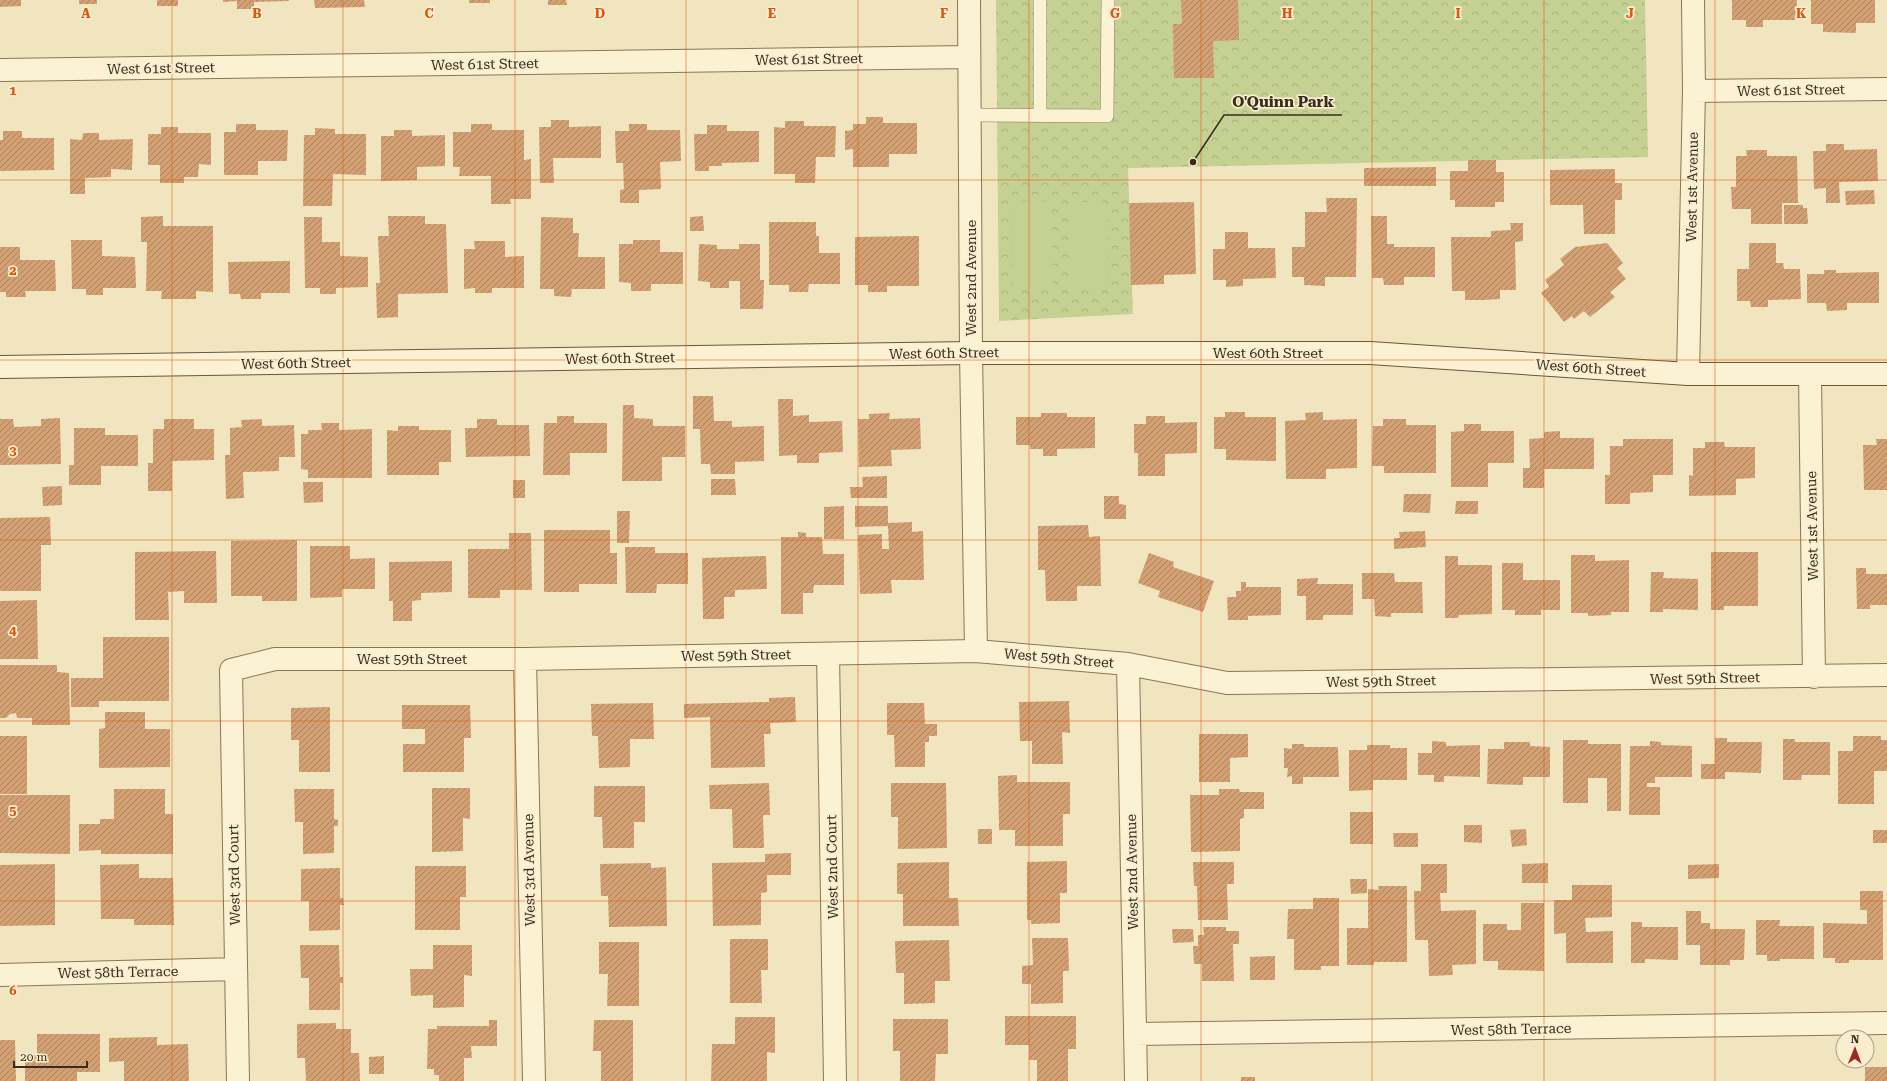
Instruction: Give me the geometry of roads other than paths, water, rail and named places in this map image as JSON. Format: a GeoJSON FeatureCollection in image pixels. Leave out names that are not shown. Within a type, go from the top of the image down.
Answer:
{"type":"FeatureCollection","features":[{"type":"Feature","properties":{"kind":"street","name":"West 2nd Avenue"},"geometry":{"type":"LineString","coordinates":[[969,0],[971,353],[976,652]]}},
{"type":"Feature","properties":{"kind":"street","name":"West 1st Avenue"},"geometry":{"type":"LineString","coordinates":[[1688,374],[1694,91],[1693,0]]}},
{"type":"Feature","properties":{"kind":"street","name":"West 61st Street"},"geometry":{"type":"LineString","coordinates":[[0,70],[969,57]]}},
{"type":"Feature","properties":{"kind":"street","name":"West 61st Street"},"geometry":{"type":"LineString","coordinates":[[1694,91],[1887,89]]}},
{"type":"Feature","properties":{"kind":"street","name":"West 60th Street"},"geometry":{"type":"LineString","coordinates":[[0,367],[971,353],[1370,353],[1688,374],[1887,374]]}},
{"type":"Feature","properties":{"kind":"street","name":"West 1st Avenue"},"geometry":{"type":"LineString","coordinates":[[1810,375],[1814,677]]}},
{"type":"Feature","properties":{"kind":"street","name":"West 59th Street"},"geometry":{"type":"LineString","coordinates":[[231,670],[275,659],[525,659],[976,652],[1128,664],[1227,683],[1887,676]]}},
{"type":"Feature","properties":{"kind":"street","name":"West 2nd Court"},"geometry":{"type":"LineString","coordinates":[[828,654],[835,1081]]}},
{"type":"Feature","properties":{"kind":"street","name":"West 3rd Avenue"},"geometry":{"type":"LineString","coordinates":[[525,659],[534,1081]]}},
{"type":"Feature","properties":{"kind":"street","name":"West 2nd Avenue"},"geometry":{"type":"LineString","coordinates":[[1128,664],[1136,1081]]}},
{"type":"Feature","properties":{"kind":"street","name":"West 3rd Court"},"geometry":{"type":"LineString","coordinates":[[231,670],[238,1081]]}},
{"type":"Feature","properties":{"kind":"street","name":"West 58th Terrace"},"geometry":{"type":"LineString","coordinates":[[0,974],[236,969]]}},
{"type":"Feature","properties":{"kind":"street","name":"West 58th Terrace"},"geometry":{"type":"LineString","coordinates":[[1135,1034],[1887,1023]]}},
{"type":"Feature","properties":{"kind":"lane"},"geometry":{"type":"LineString","coordinates":[[1040,0],[1040,116]]}},
{"type":"Feature","properties":{"kind":"lane"},"geometry":{"type":"LineString","coordinates":[[970,115],[1107,116],[1108,0]]}},
{"type":"Feature","properties":{"kind":"place","name":"O'Quinn Park"},"geometry":{"type":"Point","coordinates":[1193,162]}}]}
